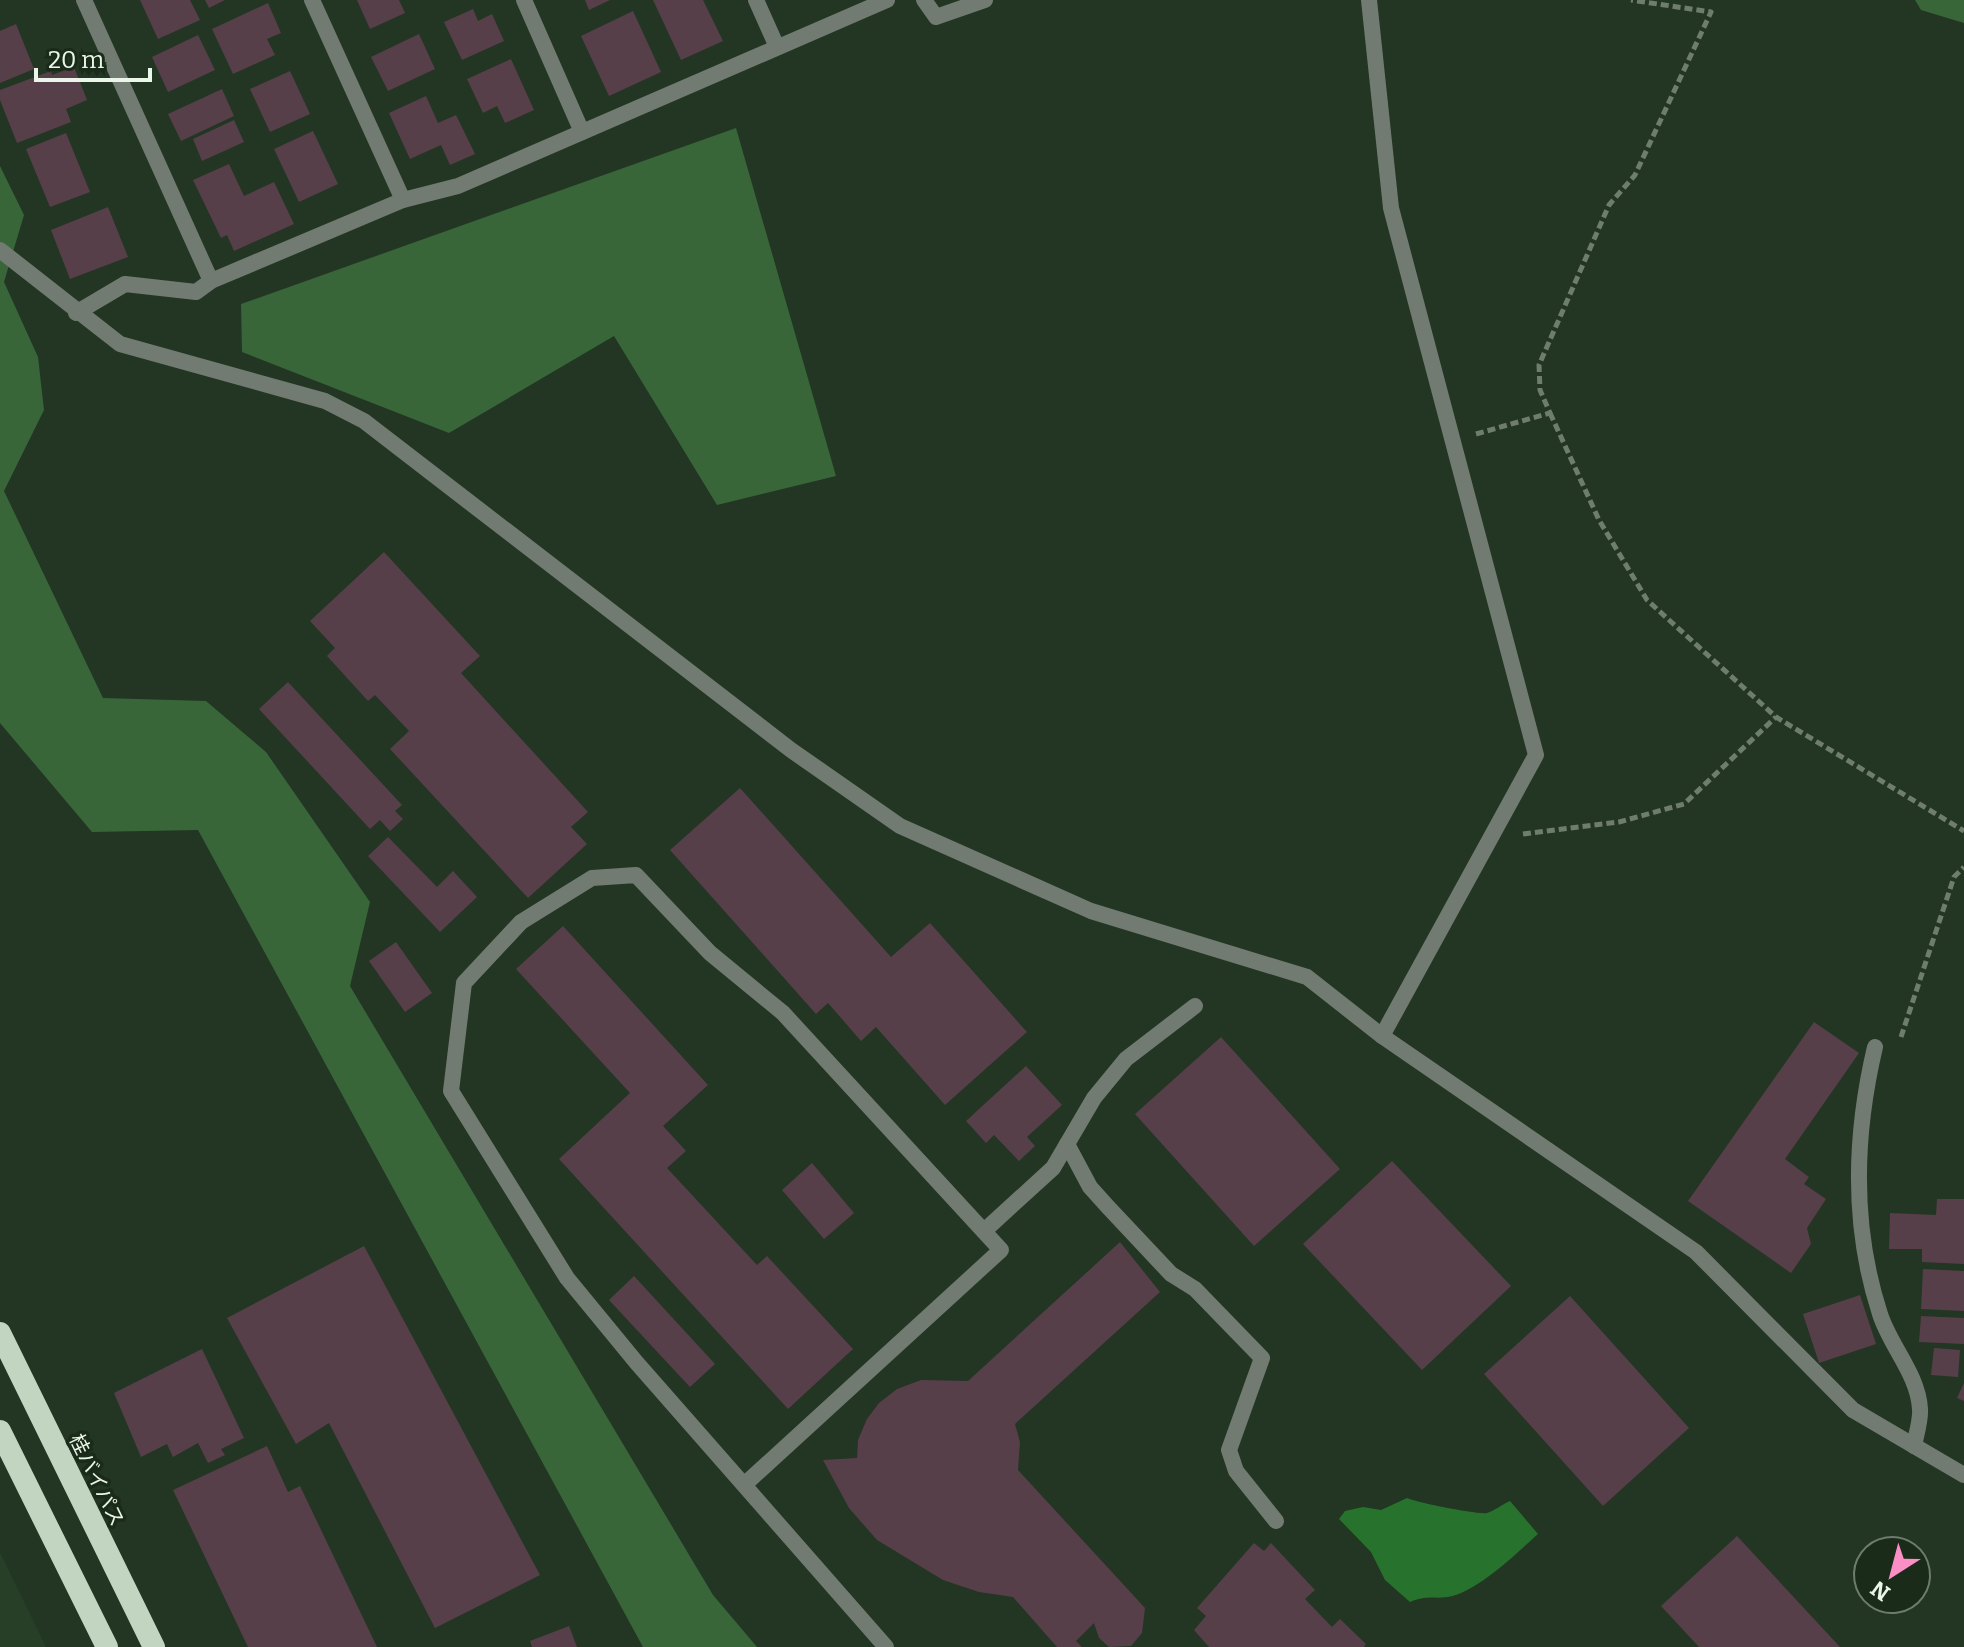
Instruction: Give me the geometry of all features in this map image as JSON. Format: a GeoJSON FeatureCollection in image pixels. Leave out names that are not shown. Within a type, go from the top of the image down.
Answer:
{"type":"FeatureCollection","features":[{"type":"Feature","properties":{"kind":"highway","name":"桂バイパス"},"geometry":{"type":"LineString","coordinates":[[0,1333],[154,1647]]}},
{"type":"Feature","properties":{"kind":"highway"},"geometry":{"type":"LineString","coordinates":[[0,1431],[107,1647]]}},
{"type":"Feature","properties":{"kind":"street"},"geometry":{"type":"LineString","coordinates":[[84,0],[211,281]]}},
{"type":"Feature","properties":{"kind":"street"},"geometry":{"type":"LineString","coordinates":[[312,0],[403,200]]}},
{"type":"Feature","properties":{"kind":"street"},"geometry":{"type":"LineString","coordinates":[[524,0],[582,132]]}},
{"type":"Feature","properties":{"kind":"street"},"geometry":{"type":"LineString","coordinates":[[756,0],[777,47]]}},
{"type":"Feature","properties":{"kind":"street"},"geometry":{"type":"LineString","coordinates":[[76,313],[125,284],[196,292],[211,281],[403,200],[458,186],[887,0]]}},
{"type":"Feature","properties":{"kind":"street"},"geometry":{"type":"LineString","coordinates":[[924,0],[936,17],[985,0]]}},
{"type":"Feature","properties":{"kind":"street"},"geometry":{"type":"LineString","coordinates":[[1369,0],[1391,208],[1536,755],[1382,1036]]}},
{"type":"Feature","properties":{"kind":"street"},"geometry":{"type":"LineString","coordinates":[[0,250],[76,313],[120,344],[325,401],[364,421],[791,750],[900,826],[1091,911],[1307,977],[1382,1036],[1696,1252],[1853,1410],[1964,1475]]}},
{"type":"Feature","properties":{"kind":"street"},"geometry":{"type":"LineString","coordinates":[[744,1485],[1001,1250],[783,1013],[710,953],[636,875],[592,878],[521,922],[464,983],[451,1091],[567,1278],[744,1485],[886,1647]]}},
{"type":"Feature","properties":{"kind":"street"},"geometry":{"type":"LineString","coordinates":[[984,1231],[1053,1168],[1094,1098],[1126,1059],[1195,1006]]}},
{"type":"Feature","properties":{"kind":"street"},"geometry":{"type":"LineString","coordinates":[[1875,1047],[1865,1090],[1856,1163],[1861,1235],[1880,1315],[1908,1370],[1920,1410],[1914,1446]]}},
{"type":"Feature","properties":{"kind":"street"},"geometry":{"type":"LineString","coordinates":[[1067,1144],[1090,1187],[1108,1207],[1171,1274],[1195,1289],[1262,1358],[1229,1450],[1236,1471],[1276,1521]]}},
{"type":"Feature","properties":{"kind":"path"},"geometry":{"type":"LineString","coordinates":[[1631,0],[1711,12],[1635,175],[1609,205],[1539,365],[1540,390],[1599,520],[1647,600],[1776,717],[1964,831]]}},
{"type":"Feature","properties":{"kind":"path"},"geometry":{"type":"LineString","coordinates":[[1452,441],[1550,413]]}},
{"type":"Feature","properties":{"kind":"path"},"geometry":{"type":"LineString","coordinates":[[1490,838],[1606,824],[1684,804],[1776,717]]}},
{"type":"Feature","properties":{"kind":"path"},"geometry":{"type":"LineString","coordinates":[[1875,1047],[1900,1040],[1954,877],[1964,867]]}},
{"type":"Feature","properties":{"kind":"shaded area"},"geometry":{"type":"Polygon","coordinates":[[[1915,0],[1964,0],[1964,23],[1921,10],[1915,0]]]}},
{"type":"Feature","properties":{"kind":"shaded area"},"geometry":{"type":"Polygon","coordinates":[[[736,128],[836,476],[717,505],[614,336],[449,433],[242,352],[241,304],[736,128]]]}},
{"type":"Feature","properties":{"kind":"shaded area"},"geometry":{"type":"Polygon","coordinates":[[[0,166],[24,215],[4,282],[38,357],[44,410],[4,491],[103,698],[206,701],[266,752],[370,902],[350,986],[713,1595],[757,1647],[643,1647],[198,830],[92,832],[0,723],[0,166]]]}},
{"type":"Feature","properties":{"kind":"shaded area"},"geometry":{"type":"Polygon","coordinates":[[[1407,1498],[1481,1513],[1490,1512],[1510,1501],[1538,1534],[1496,1571],[1471,1588],[1448,1597],[1410,1602],[1385,1580],[1371,1552],[1339,1519],[1345,1511],[1363,1507],[1381,1510],[1407,1498]]]}},
{"type":"Feature","properties":{"kind":"shaded area"},"geometry":{"type":"Polygon","coordinates":[[[0,1552],[46,1647],[0,1647],[0,1552]]]}},
{"type":"Feature","properties":{"kind":"building"},"geometry":{"type":"Polygon","coordinates":[[[140,0],[190,0],[200,20],[158,39],[140,0]]]}},
{"type":"Feature","properties":{"kind":"building"},"geometry":{"type":"Polygon","coordinates":[[[205,0],[225,0],[209,8],[205,0]]]}},
{"type":"Feature","properties":{"kind":"building"},"geometry":{"type":"Polygon","coordinates":[[[357,0],[399,0],[405,13],[370,29],[357,0]]]}},
{"type":"Feature","properties":{"kind":"building"},"geometry":{"type":"Polygon","coordinates":[[[585,0],[610,0],[589,10],[585,0]]]}},
{"type":"Feature","properties":{"kind":"building"},"geometry":{"type":"Polygon","coordinates":[[[653,0],[703,0],[723,41],[681,60],[653,0]]]}},
{"type":"Feature","properties":{"kind":"building"},"geometry":{"type":"Polygon","coordinates":[[[268,3],[281,33],[267,39],[275,55],[233,74],[212,29],[268,3]]]}},
{"type":"Feature","properties":{"kind":"building"},"geometry":{"type":"Polygon","coordinates":[[[473,9],[478,21],[492,14],[504,41],[462,60],[444,22],[473,9]]]}},
{"type":"Feature","properties":{"kind":"building"},"geometry":{"type":"Polygon","coordinates":[[[633,11],[661,72],[609,96],[581,36],[633,11]]]}},
{"type":"Feature","properties":{"kind":"building"},"geometry":{"type":"Polygon","coordinates":[[[16,24],[34,69],[0,83],[0,31],[16,24]]]}},
{"type":"Feature","properties":{"kind":"building"},"geometry":{"type":"Polygon","coordinates":[[[419,34],[435,69],[388,91],[371,57],[419,34]]]}},
{"type":"Feature","properties":{"kind":"building"},"geometry":{"type":"Polygon","coordinates":[[[198,35],[215,70],[168,92],[152,57],[198,35]]]}},
{"type":"Feature","properties":{"kind":"building"},"geometry":{"type":"Polygon","coordinates":[[[511,59],[534,110],[505,123],[497,106],[483,113],[467,79],[511,59]]]}},
{"type":"Feature","properties":{"kind":"building"},"geometry":{"type":"Polygon","coordinates":[[[74,67],[87,100],[66,109],[71,122],[17,143],[0,100],[0,90],[51,71],[52,75],[74,67]]]}},
{"type":"Feature","properties":{"kind":"building"},"geometry":{"type":"Polygon","coordinates":[[[290,71],[310,114],[270,132],[250,89],[290,71]]]}},
{"type":"Feature","properties":{"kind":"building"},"geometry":{"type":"Polygon","coordinates":[[[222,89],[234,116],[181,141],[168,114],[222,89]]]}},
{"type":"Feature","properties":{"kind":"building"},"geometry":{"type":"Polygon","coordinates":[[[426,96],[438,123],[456,115],[475,154],[450,165],[441,145],[410,159],[389,113],[426,96]]]}},
{"type":"Feature","properties":{"kind":"building"},"geometry":{"type":"Polygon","coordinates":[[[234,120],[244,142],[202,161],[193,139],[234,120]]]}},
{"type":"Feature","properties":{"kind":"building"},"geometry":{"type":"Polygon","coordinates":[[[313,131],[338,184],[299,202],[274,149],[313,131]]]}},
{"type":"Feature","properties":{"kind":"building"},"geometry":{"type":"Polygon","coordinates":[[[66,133],[90,192],[50,207],[26,149],[66,133]]]}},
{"type":"Feature","properties":{"kind":"building"},"geometry":{"type":"Polygon","coordinates":[[[229,164],[244,196],[274,182],[294,224],[234,251],[227,235],[221,238],[193,180],[229,164]]]}},
{"type":"Feature","properties":{"kind":"building"},"geometry":{"type":"Polygon","coordinates":[[[108,207],[128,257],[70,279],[51,230],[108,207]]]}},
{"type":"Feature","properties":{"kind":"building"},"geometry":{"type":"Polygon","coordinates":[[[384,552],[480,656],[461,673],[588,812],[571,827],[587,844],[528,898],[390,749],[409,731],[375,695],[368,701],[327,656],[335,648],[310,621],[384,552]]]}},
{"type":"Feature","properties":{"kind":"building"},"geometry":{"type":"Polygon","coordinates":[[[288,682],[402,805],[395,811],[403,819],[390,831],[380,820],[370,829],[259,709],[288,682]]]}},
{"type":"Feature","properties":{"kind":"building"},"geometry":{"type":"Polygon","coordinates":[[[740,788],[891,957],[930,923],[1027,1032],[945,1105],[876,1027],[861,1041],[828,1003],[816,1014],[670,850],[740,788]]]}},
{"type":"Feature","properties":{"kind":"building"},"geometry":{"type":"Polygon","coordinates":[[[388,837],[437,887],[453,871],[477,897],[440,932],[368,856],[388,837]]]}},
{"type":"Feature","properties":{"kind":"building"},"geometry":{"type":"Polygon","coordinates":[[[563,926],[708,1085],[663,1126],[686,1151],[667,1168],[757,1265],[767,1256],[853,1349],[788,1409],[559,1159],[630,1093],[516,969],[563,926]]]}},
{"type":"Feature","properties":{"kind":"building"},"geometry":{"type":"Polygon","coordinates":[[[396,942],[432,993],[405,1012],[369,961],[396,942]]]}},
{"type":"Feature","properties":{"kind":"building"},"geometry":{"type":"Polygon","coordinates":[[[1814,1022],[1859,1053],[1785,1159],[1809,1177],[1804,1184],[1826,1199],[1807,1228],[1811,1244],[1791,1273],[1688,1201],[1814,1022]]]}},
{"type":"Feature","properties":{"kind":"building"},"geometry":{"type":"Polygon","coordinates":[[[1221,1037],[1340,1169],[1254,1246],[1135,1114],[1221,1037]]]}},
{"type":"Feature","properties":{"kind":"building"},"geometry":{"type":"Polygon","coordinates":[[[1026,1066],[1062,1105],[1027,1137],[1035,1146],[1019,1161],[994,1135],[986,1143],[966,1121],[1026,1066]]]}},
{"type":"Feature","properties":{"kind":"building"},"geometry":{"type":"Polygon","coordinates":[[[1392,1161],[1511,1286],[1422,1370],[1303,1244],[1392,1161]]]}},
{"type":"Feature","properties":{"kind":"building"},"geometry":{"type":"Polygon","coordinates":[[[812,1163],[854,1213],[824,1239],[782,1190],[812,1163]]]}},
{"type":"Feature","properties":{"kind":"building"},"geometry":{"type":"Polygon","coordinates":[[[1937,1199],[1964,1199],[1964,1264],[1922,1262],[1922,1249],[1889,1249],[1890,1213],[1936,1215],[1937,1199]]]}},
{"type":"Feature","properties":{"kind":"building"},"geometry":{"type":"Polygon","coordinates":[[[1120,1242],[1160,1292],[1015,1424],[1020,1442],[1018,1470],[1145,1608],[1142,1633],[1131,1646],[1109,1647],[1099,1638],[1094,1623],[1076,1641],[1082,1647],[1057,1647],[1013,1597],[979,1592],[943,1580],[877,1540],[849,1508],[823,1460],[857,1458],[858,1440],[867,1419],[879,1403],[897,1389],[921,1380],[968,1381],[1120,1242]]]}},
{"type":"Feature","properties":{"kind":"building"},"geometry":{"type":"Polygon","coordinates":[[[364,1246],[540,1575],[435,1628],[329,1423],[296,1444],[227,1318],[364,1246]]]}},
{"type":"Feature","properties":{"kind":"building"},"geometry":{"type":"Polygon","coordinates":[[[1923,1269],[1964,1271],[1964,1311],[1921,1309],[1923,1269]]]}},
{"type":"Feature","properties":{"kind":"building"},"geometry":{"type":"Polygon","coordinates":[[[634,1276],[715,1364],[690,1387],[609,1300],[634,1276]]]}},
{"type":"Feature","properties":{"kind":"building"},"geometry":{"type":"Polygon","coordinates":[[[1860,1295],[1876,1344],[1819,1363],[1803,1314],[1860,1295]]]}},
{"type":"Feature","properties":{"kind":"building"},"geometry":{"type":"Polygon","coordinates":[[[1570,1296],[1689,1428],[1603,1506],[1484,1374],[1570,1296]]]}},
{"type":"Feature","properties":{"kind":"building"},"geometry":{"type":"Polygon","coordinates":[[[1921,1316],[1964,1318],[1964,1344],[1919,1342],[1921,1316]]]}},
{"type":"Feature","properties":{"kind":"building"},"geometry":{"type":"Polygon","coordinates":[[[1934,1348],[1960,1350],[1958,1377],[1931,1375],[1934,1348]]]}},
{"type":"Feature","properties":{"kind":"building"},"geometry":{"type":"Polygon","coordinates":[[[202,1349],[244,1438],[221,1449],[225,1455],[208,1463],[198,1443],[173,1457],[167,1444],[141,1457],[114,1393],[202,1349]]]}},
{"type":"Feature","properties":{"kind":"building"},"geometry":{"type":"Polygon","coordinates":[[[1964,1383],[1964,1401],[1957,1398],[1964,1383]]]}},
{"type":"Feature","properties":{"kind":"building"},"geometry":{"type":"Polygon","coordinates":[[[267,1446],[288,1492],[300,1486],[377,1647],[248,1647],[173,1490],[267,1446]]]}},
{"type":"Feature","properties":{"kind":"building"},"geometry":{"type":"Polygon","coordinates":[[[1737,1536],[1840,1647],[1699,1647],[1661,1606],[1737,1536]]]}},
{"type":"Feature","properties":{"kind":"building"},"geometry":{"type":"Polygon","coordinates":[[[1254,1543],[1264,1551],[1271,1543],[1315,1590],[1305,1599],[1332,1627],[1340,1619],[1366,1644],[1364,1647],[1209,1647],[1194,1630],[1206,1616],[1197,1608],[1254,1543]]]}},
{"type":"Feature","properties":{"kind":"building"},"geometry":{"type":"Polygon","coordinates":[[[569,1626],[577,1647],[532,1647],[530,1641],[569,1626]]]}}]}
